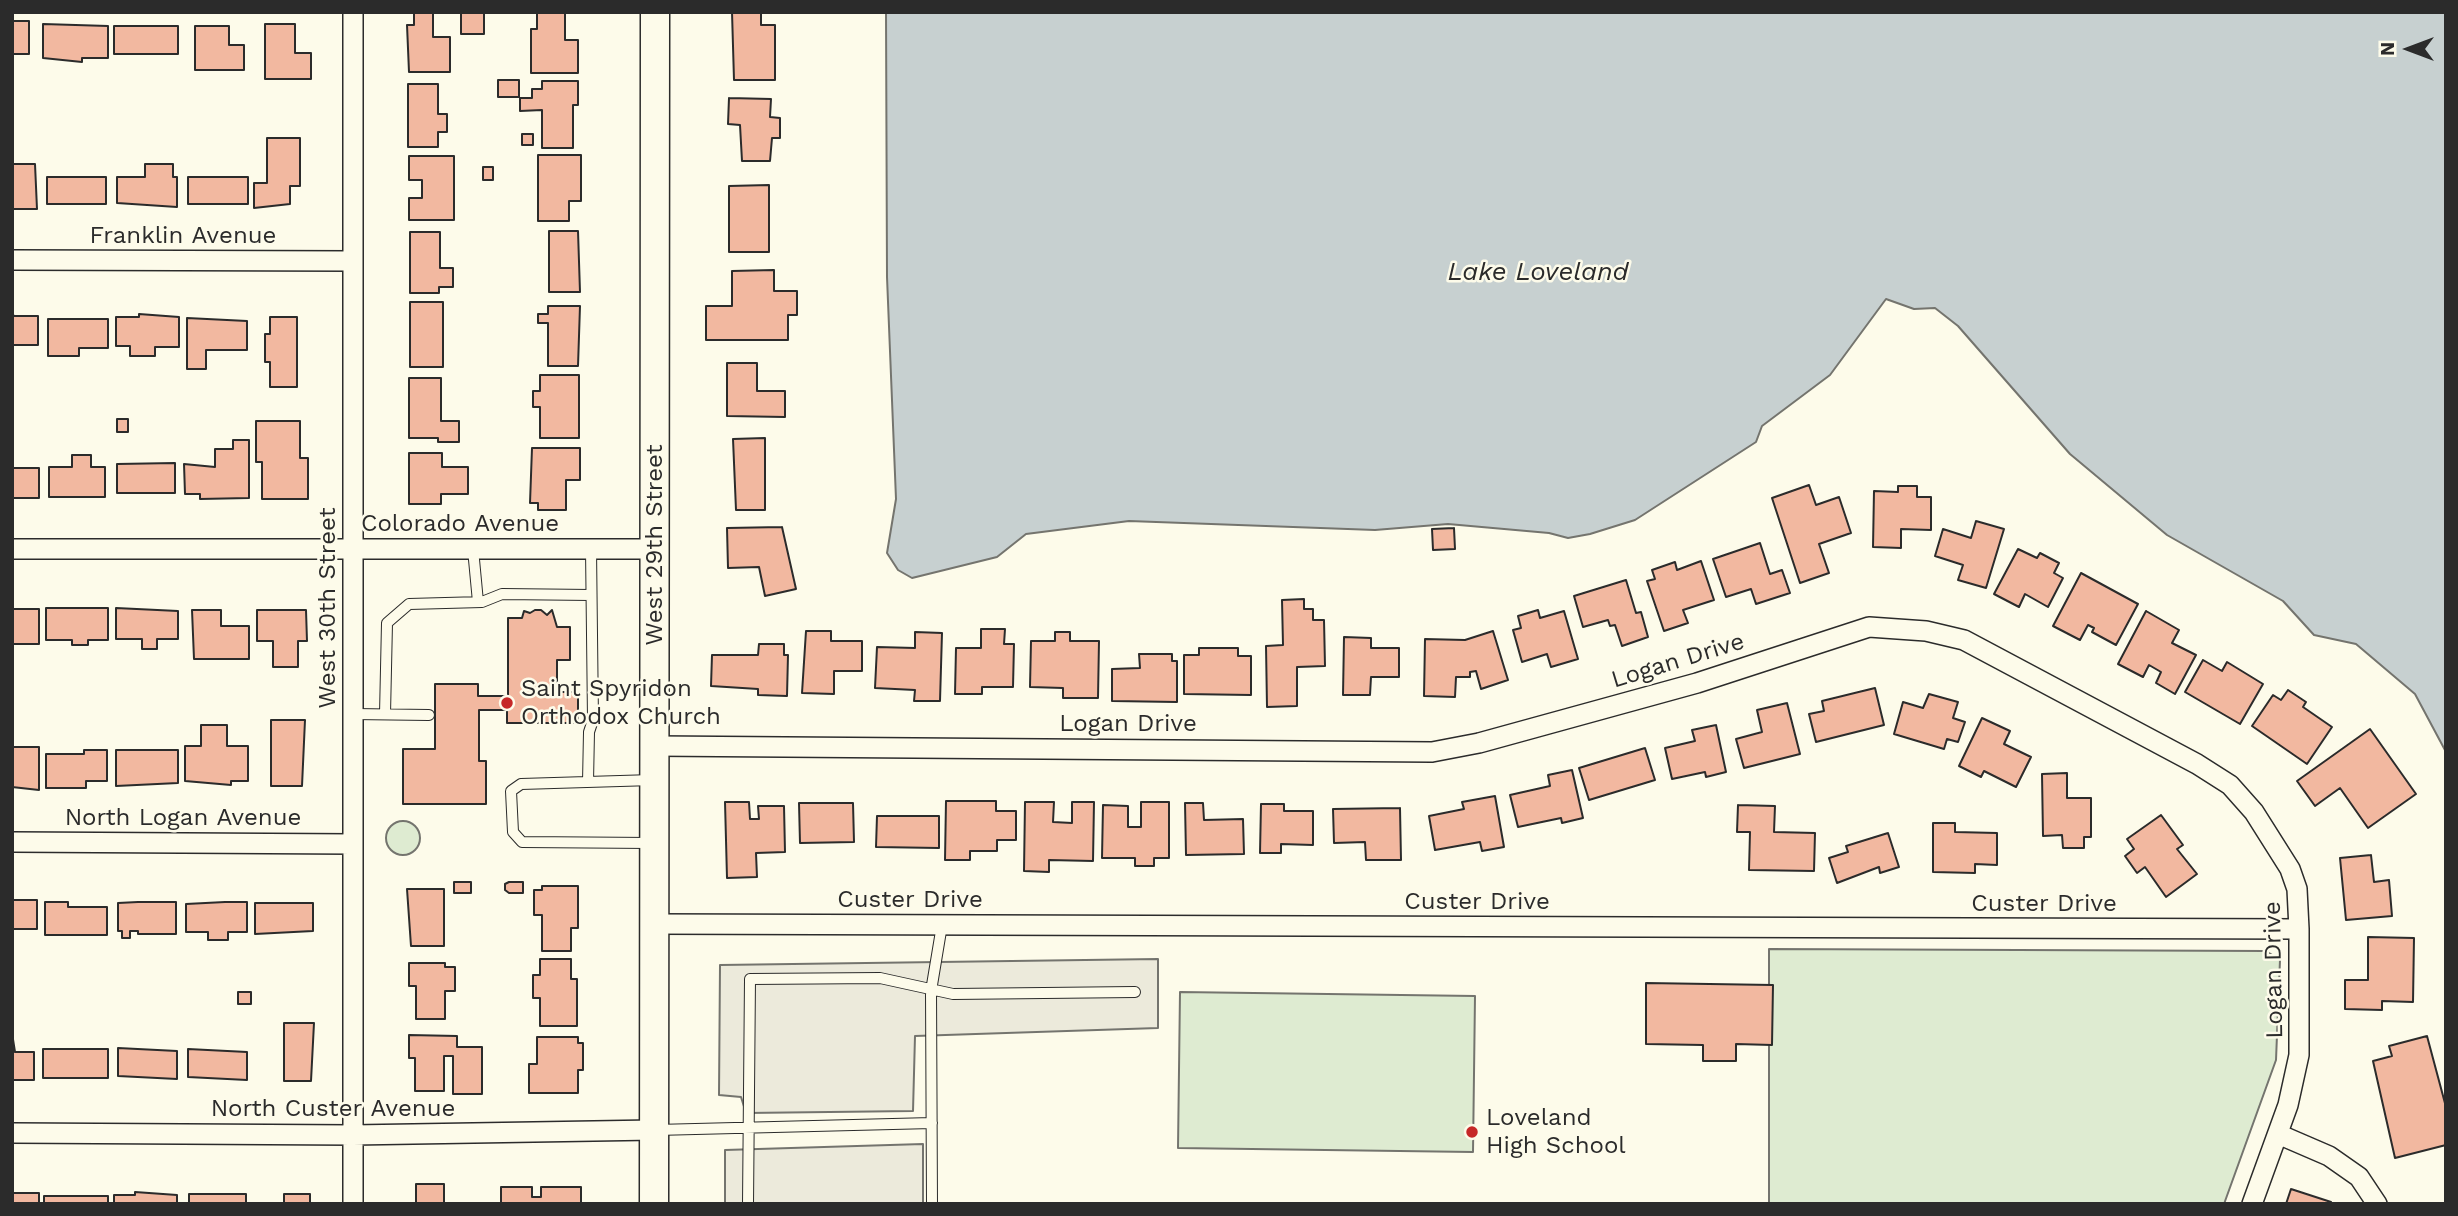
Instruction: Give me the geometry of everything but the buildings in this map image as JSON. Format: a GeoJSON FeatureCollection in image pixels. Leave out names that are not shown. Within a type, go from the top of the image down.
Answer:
{"type":"FeatureCollection","features":[{"type":"Feature","properties":{"kind":"main road","name":"West 29th Street"},"geometry":{"type":"LineString","coordinates":[[654,1204],[655,12]]}},
{"type":"Feature","properties":{"kind":"street","name":"West 30th Street"},"geometry":{"type":"LineString","coordinates":[[352,12],[353,1204]]}},
{"type":"Feature","properties":{"kind":"street","name":"Franklin Avenue"},"geometry":{"type":"LineString","coordinates":[[12,260],[353,261]]}},
{"type":"Feature","properties":{"kind":"street","name":"Colorado Avenue"},"geometry":{"type":"LineString","coordinates":[[12,549],[655,549]]}},
{"type":"Feature","properties":{"kind":"street","name":"Logan Drive"},"geometry":{"type":"LineString","coordinates":[[655,746],[1432,752],[1479,743],[1698,683],[1858,630],[1883,626],[1926,631],[1975,644],[2197,764],[2230,785],[2254,811],[2290,869],[2297,889],[2300,929],[2300,1055],[2297,1076],[2252,1204]]}},
{"type":"Feature","properties":{"kind":"street","name":"North Logan Avenue"},"geometry":{"type":"LineString","coordinates":[[12,842],[353,844]]}},
{"type":"Feature","properties":{"kind":"street","name":"Custer Drive"},"geometry":{"type":"LineString","coordinates":[[655,924],[2300,929]]}},
{"type":"Feature","properties":{"kind":"street","name":"North Custer Avenue"},"geometry":{"type":"LineString","coordinates":[[12,1133],[353,1135],[654,1130]]}},
{"type":"Feature","properties":{"kind":"street"},"geometry":{"type":"LineString","coordinates":[[2278,1134],[2329,1156],[2359,1177],[2377,1204]]}},
{"type":"Feature","properties":{"kind":"lane"},"geometry":{"type":"LineString","coordinates":[[473,549],[478,603]]}},
{"type":"Feature","properties":{"kind":"lane"},"geometry":{"type":"LineString","coordinates":[[588,782],[589,732],[593,720],[591,549]]}},
{"type":"Feature","properties":{"kind":"lane"},"geometry":{"type":"LineString","coordinates":[[385,715],[387,623],[409,604],[478,603],[502,594],[591,595]]}},
{"type":"Feature","properties":{"kind":"lane"},"geometry":{"type":"LineString","coordinates":[[353,714],[429,715]]}},
{"type":"Feature","properties":{"kind":"lane"},"geometry":{"type":"LineString","coordinates":[[655,780],[521,784],[512,792],[513,832],[522,842],[655,843]]}},
{"type":"Feature","properties":{"kind":"lane"},"geometry":{"type":"LineString","coordinates":[[932,1204],[931,991],[942,925]]}},
{"type":"Feature","properties":{"kind":"lane"},"geometry":{"type":"LineString","coordinates":[[748,1204],[750,979],[880,978],[953,994],[1135,992]]}},
{"type":"Feature","properties":{"kind":"lane"},"geometry":{"type":"LineString","coordinates":[[654,1130],[932,1123]]}},
{"type":"Feature","properties":{"kind":"green space"},"geometry":{"type":"Polygon","coordinates":[[[403,821],[415,826],[420,838],[415,850],[403,855],[391,850],[386,838],[391,826],[403,821]]]}},
{"type":"Feature","properties":{"kind":"green space"},"geometry":{"type":"Polygon","coordinates":[[[1769,949],[2266,951],[2280,960],[2276,1060],[2224,1204],[1769,1204],[1769,949]]]}},
{"type":"Feature","properties":{"kind":"green space"},"geometry":{"type":"Polygon","coordinates":[[[1180,992],[1475,996],[1473,1152],[1178,1148],[1180,992]]]}},
{"type":"Feature","properties":{"kind":"shaded area"},"geometry":{"type":"Polygon","coordinates":[[[1158,959],[1158,1028],[915,1036],[913,1111],[746,1113],[741,1097],[719,1095],[720,965],[1158,959]]]}},
{"type":"Feature","properties":{"kind":"shaded area"},"geometry":{"type":"Polygon","coordinates":[[[923,1144],[923,1204],[725,1204],[725,1150],[923,1144]]]}},
{"type":"Feature","properties":{"kind":"water","name":"Lake Loveland"},"geometry":{"type":"Polygon","coordinates":[[[886,12],[2446,12],[2446,752],[2415,694],[2356,644],[2314,635],[2283,601],[2167,535],[2070,454],[1958,326],[1935,308],[1914,309],[1886,299],[1830,375],[1762,426],[1756,442],[1635,520],[1590,534],[1568,538],[1549,533],[1448,524],[1375,530],[1129,521],[1026,534],[997,557],[912,578],[898,570],[887,553],[896,499],[887,277],[886,12]]]}},
{"type":"Feature","properties":{"kind":"place","name":"Saint Spyridon Orthodox Church"},"geometry":{"type":"Point","coordinates":[507,703]}},
{"type":"Feature","properties":{"kind":"place","name":"Loveland High School"},"geometry":{"type":"Point","coordinates":[1472,1132]}}]}
